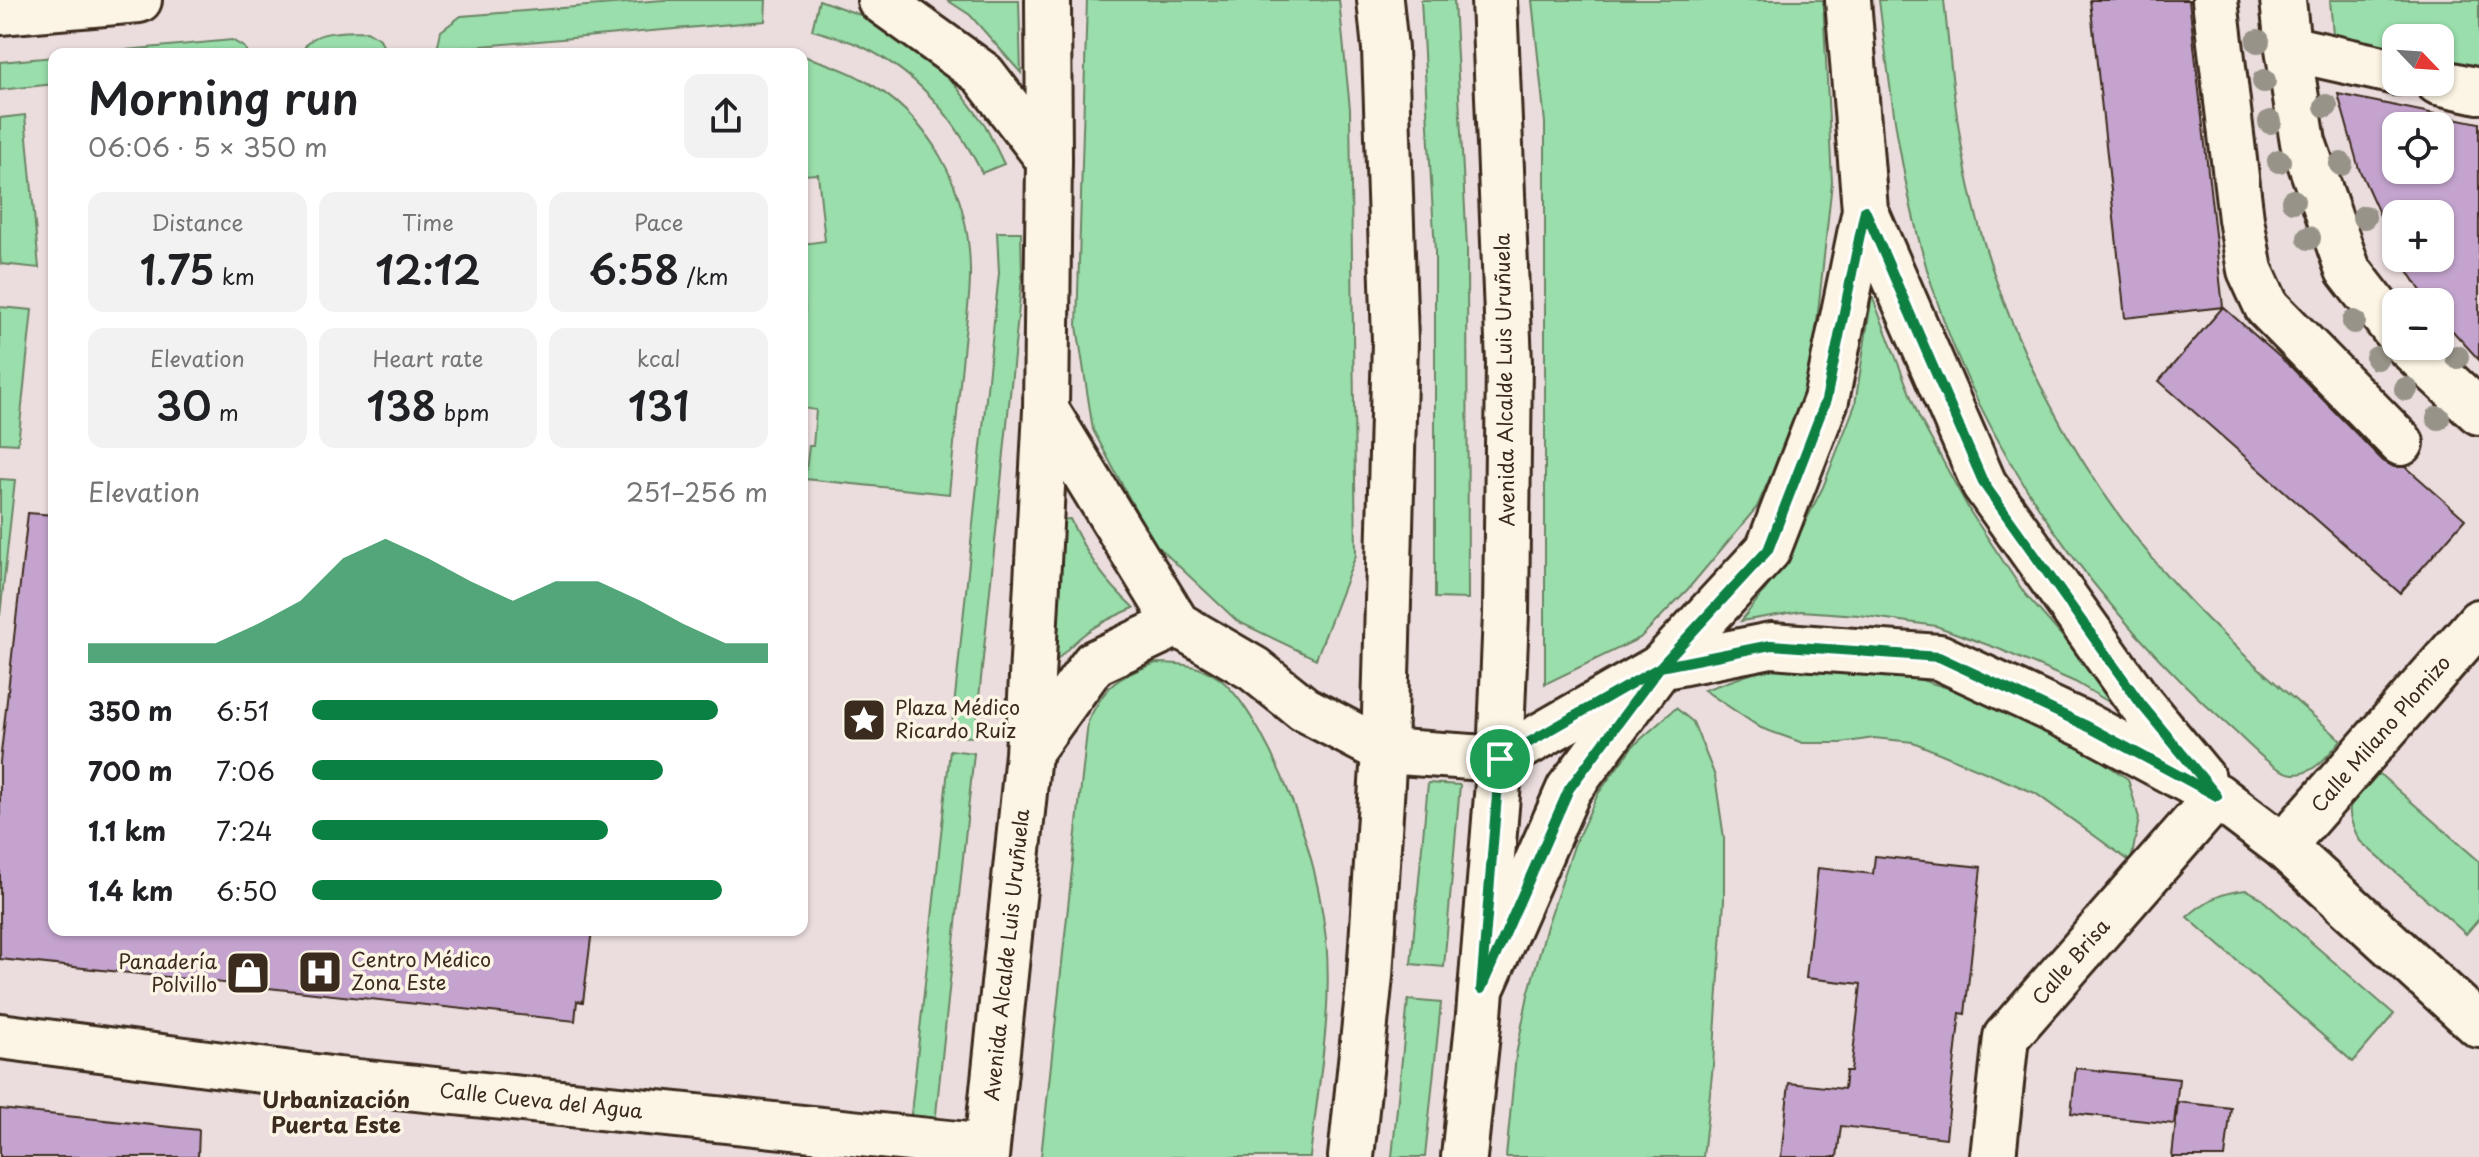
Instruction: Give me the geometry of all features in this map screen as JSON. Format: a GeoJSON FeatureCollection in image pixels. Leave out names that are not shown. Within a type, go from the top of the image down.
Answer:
{"type":"FeatureCollection","features":[{"type":"Feature","properties":{"kind":"street"},"geometry":{"type":"LineString","coordinates":[[0,12],[139,0]]}},
{"type":"Feature","properties":{"kind":"street"},"geometry":{"type":"LineString","coordinates":[[880,0],[983,74],[1049,160]]}},
{"type":"Feature","properties":{"kind":"street","name":"Avenida Alcalde Luis Uruñuela"},"geometry":{"type":"LineString","coordinates":[[986,1152],[1028,754],[1046,410],[1048,0]]}},
{"type":"Feature","properties":{"kind":"street"},"geometry":{"type":"LineString","coordinates":[[1351,1157],[1370,976],[1384,751],[1395,341],[1385,49],[1380,0]]}},
{"type":"Feature","properties":{"kind":"street","name":"Avenida Alcalde Luis Uruñuela"},"geometry":{"type":"LineString","coordinates":[[1464,1157],[1500,759],[1506,614],[1509,363],[1494,0]]}},
{"type":"Feature","properties":{"kind":"street","name":"Avenida Alcalde Luis Uruñuela"},"geometry":{"type":"LineString","coordinates":[[1481,989],[1569,789],[1660,667],[1768,550],[1826,400],[1865,210],[1848,0]]}},
{"type":"Feature","properties":{"kind":"street"},"geometry":{"type":"LineString","coordinates":[[2215,0],[2250,270],[2267,307],[2401,443]]}},
{"type":"Feature","properties":{"kind":"street"},"geometry":{"type":"LineString","coordinates":[[2283,0],[2303,142],[2348,270],[2382,314]]}},
{"type":"Feature","properties":{"kind":"street"},"geometry":{"type":"LineString","coordinates":[[2288,48],[2382,69]]}},
{"type":"Feature","properties":{"kind":"street"},"geometry":{"type":"LineString","coordinates":[[2454,86],[2479,91]]}},
{"type":"Feature","properties":{"kind":"street","name":"Avenida Alcalde Luis Uruñuela"},"geometry":{"type":"LineString","coordinates":[[1865,210],[1984,484],[2141,704],[2217,796]]}},
{"type":"Feature","properties":{"kind":"street"},"geometry":{"type":"LineString","coordinates":[[2423,360],[2479,412]]}},
{"type":"Feature","properties":{"kind":"street"},"geometry":{"type":"LineString","coordinates":[[1046,410],[1177,624],[1254,669],[1304,709],[1384,751],[1500,759]]}},
{"type":"Feature","properties":{"kind":"street","name":"Calle Milano Plomizo"},"geometry":{"type":"LineString","coordinates":[[2283,846],[2479,622]]}},
{"type":"Feature","properties":{"kind":"street","name":"Avenida Alcalde Luis Uruñuela"},"geometry":{"type":"LineString","coordinates":[[1028,754],[1094,663],[1177,624]]}},
{"type":"Feature","properties":{"kind":"street"},"geometry":{"type":"LineString","coordinates":[[1660,667],[1771,645],[1939,657],[2085,725],[2217,796],[2283,846],[2478,1024]]}},
{"type":"Feature","properties":{"kind":"street","name":"Avenida Alcalde Luis Uruñuela"},"geometry":{"type":"LineString","coordinates":[[1500,759],[1660,667]]}},
{"type":"Feature","properties":{"kind":"street","name":"Calle Brisa"},"geometry":{"type":"LineString","coordinates":[[1993,1157],[2006,1037],[2217,796]]}},
{"type":"Feature","properties":{"kind":"street","name":"Calle Cueva del Agua"},"geometry":{"type":"LineString","coordinates":[[0,1036],[338,1080],[986,1152]]}},
{"type":"Feature","properties":{"kind":"green space"},"geometry":{"type":"Polygon","coordinates":[[[663,0],[766,0],[765,21],[437,48],[441,31],[461,16],[663,0]]]}},
{"type":"Feature","properties":{"kind":"green space"},"geometry":{"type":"Polygon","coordinates":[[[819,0],[866,17],[910,43],[952,81],[985,125],[1004,164],[982,173],[945,113],[914,80],[896,66],[854,43],[812,30],[819,0]]]}},
{"type":"Feature","properties":{"kind":"green space"},"geometry":{"type":"Polygon","coordinates":[[[947,0],[1019,0],[1021,73],[970,15],[947,0]]]}},
{"type":"Feature","properties":{"kind":"green space"},"geometry":{"type":"Polygon","coordinates":[[[1087,0],[1339,0],[1350,109],[1356,555],[1316,659],[1237,621],[1152,541],[1093,430],[1077,326],[1087,0]]]}},
{"type":"Feature","properties":{"kind":"green space"},"geometry":{"type":"Polygon","coordinates":[[[1421,0],[1454,0],[1467,247],[1468,599],[1435,598],[1435,252],[1421,0]]]}},
{"type":"Feature","properties":{"kind":"green space"},"geometry":{"type":"Polygon","coordinates":[[[1532,0],[1823,0],[1832,182],[1810,387],[1757,507],[1688,589],[1640,638],[1545,684],[1545,123],[1532,0]]]}},
{"type":"Feature","properties":{"kind":"green space"},"geometry":{"type":"Polygon","coordinates":[[[1879,0],[1944,0],[1956,109],[1967,175],[1981,231],[1998,287],[2045,394],[2073,446],[2105,495],[2177,587],[2216,628],[2341,740],[2308,771],[2293,774],[2277,768],[2183,683],[2093,583],[2017,473],[1985,415],[1957,354],[1923,256],[1899,148],[1879,0]]]}},
{"type":"Feature","properties":{"kind":"green space"},"geometry":{"type":"Polygon","coordinates":[[[2330,0],[2479,0],[2479,78],[2454,72],[2454,24],[2382,24],[2382,57],[2334,46],[2330,0]]]}},
{"type":"Feature","properties":{"kind":"green space"},"geometry":{"type":"Polygon","coordinates":[[[367,31],[380,39],[384,48],[305,48],[320,36],[367,31]]]}},
{"type":"Feature","properties":{"kind":"green space"},"geometry":{"type":"Polygon","coordinates":[[[232,40],[245,48],[147,48],[232,40]]]}},
{"type":"Feature","properties":{"kind":"green space"},"geometry":{"type":"Polygon","coordinates":[[[48,58],[48,85],[0,90],[0,62],[48,58]]]}},
{"type":"Feature","properties":{"kind":"green space"},"geometry":{"type":"Polygon","coordinates":[[[808,58],[860,78],[907,112],[926,134],[953,184],[968,240],[970,280],[949,494],[808,479],[808,454],[809,446],[813,446],[816,410],[808,409],[808,243],[825,241],[818,174],[808,175],[808,58]]]}},
{"type":"Feature","properties":{"kind":"green space"},"geometry":{"type":"Polygon","coordinates":[[[25,115],[39,268],[1,264],[0,256],[0,118],[25,115]]]}},
{"type":"Feature","properties":{"kind":"green space"},"geometry":{"type":"Polygon","coordinates":[[[997,232],[1021,232],[1022,277],[975,737],[951,736],[999,273],[997,232]]]}},
{"type":"Feature","properties":{"kind":"green space"},"geometry":{"type":"Polygon","coordinates":[[[1872,296],[1919,417],[1971,513],[2025,594],[2131,715],[2075,682],[1936,626],[1859,615],[1801,611],[1741,621],[1782,568],[1823,487],[1855,405],[1872,296]]]}},
{"type":"Feature","properties":{"kind":"green space"},"geometry":{"type":"Polygon","coordinates":[[[0,307],[32,310],[18,444],[0,443],[0,307]]]}},
{"type":"Feature","properties":{"kind":"green space"},"geometry":{"type":"Polygon","coordinates":[[[0,479],[15,480],[0,616],[0,479]]]}},
{"type":"Feature","properties":{"kind":"green space"},"geometry":{"type":"Polygon","coordinates":[[[1070,519],[1097,567],[1134,608],[1088,631],[1052,666],[1060,520],[1070,519]]]}},
{"type":"Feature","properties":{"kind":"green space"},"geometry":{"type":"Polygon","coordinates":[[[1156,663],[1197,668],[1220,679],[1232,691],[1252,718],[1273,756],[1303,832],[1317,885],[1328,966],[1324,1048],[1310,1157],[1041,1157],[1088,722],[1107,690],[1122,678],[1156,663]]]}},
{"type":"Feature","properties":{"kind":"green space"},"geometry":{"type":"Polygon","coordinates":[[[1825,666],[1911,677],[1988,700],[2072,741],[2128,779],[2139,818],[2131,862],[2035,793],[1913,742],[1874,738],[1841,743],[1803,743],[1761,728],[1704,690],[1768,668],[1825,666]]]}},
{"type":"Feature","properties":{"kind":"green space"},"geometry":{"type":"Polygon","coordinates":[[[1676,708],[1693,722],[1715,776],[1724,838],[1724,901],[1713,1065],[1703,1157],[1506,1157],[1516,1055],[1528,995],[1575,843],[1598,794],[1632,747],[1676,708]]]}},
{"type":"Feature","properties":{"kind":"green space"},"geometry":{"type":"Polygon","coordinates":[[[950,750],[974,753],[935,1124],[910,1123],[950,750]]]}},
{"type":"Feature","properties":{"kind":"green space"},"geometry":{"type":"Polygon","coordinates":[[[2375,770],[2479,861],[2479,919],[2466,934],[2360,841],[2351,819],[2351,802],[2375,770]]]}},
{"type":"Feature","properties":{"kind":"green space"},"geometry":{"type":"Polygon","coordinates":[[[1428,783],[1460,785],[1444,967],[1411,964],[1428,783]]]}},
{"type":"Feature","properties":{"kind":"green space"},"geometry":{"type":"Polygon","coordinates":[[[2247,890],[2258,896],[2394,1014],[2353,1062],[2187,917],[2215,898],[2247,890]]]}},
{"type":"Feature","properties":{"kind":"green space"},"geometry":{"type":"Polygon","coordinates":[[[1408,1000],[1441,1003],[1425,1157],[1392,1157],[1408,1000]]]}},
{"type":"Feature","properties":{"kind":"building"},"geometry":{"type":"Polygon","coordinates":[[[2090,0],[2189,0],[2223,307],[2125,318],[2090,0]]]}},
{"type":"Feature","properties":{"kind":"building"},"geometry":{"type":"Polygon","coordinates":[[[2338,94],[2426,112],[2382,112],[2382,184],[2454,184],[2454,118],[2479,123],[2479,360],[2454,332],[2454,288],[2419,288],[2409,272],[2454,272],[2454,200],[2382,200],[2382,220],[2359,169],[2338,94]]]}},
{"type":"Feature","properties":{"kind":"building"},"geometry":{"type":"Polygon","coordinates":[[[2223,307],[2291,367],[2383,461],[2394,467],[2406,467],[2465,519],[2400,593],[2159,381],[2223,307]]]}},
{"type":"Feature","properties":{"kind":"building"},"geometry":{"type":"Polygon","coordinates":[[[28,513],[48,515],[48,936],[591,936],[583,1002],[577,1001],[575,1021],[0,959],[0,762],[28,513]]]}},
{"type":"Feature","properties":{"kind":"building"},"geometry":{"type":"Polygon","coordinates":[[[1875,856],[1981,867],[1965,1014],[1960,1013],[1946,1138],[1841,1126],[1837,1157],[1781,1157],[1789,1083],[1844,1089],[1846,1071],[1851,1071],[1861,984],[1806,978],[1818,868],[1873,874],[1875,856]]]}},
{"type":"Feature","properties":{"kind":"building"},"geometry":{"type":"Polygon","coordinates":[[[2076,1068],[2179,1079],[2174,1124],[2071,1113],[2076,1068]]]}},
{"type":"Feature","properties":{"kind":"building"},"geometry":{"type":"Polygon","coordinates":[[[2178,1102],[2231,1108],[2225,1157],[2172,1157],[2178,1102]]]}},
{"type":"Feature","properties":{"kind":"building"},"geometry":{"type":"Polygon","coordinates":[[[0,1109],[199,1130],[198,1157],[0,1157],[0,1109]]]}},
{"type":"Feature","properties":{"kind":"place","name":"Plaza Médico Ricardo Ruiz"},"geometry":{"type":"Point","coordinates":[864,720]}},
{"type":"Feature","properties":{"kind":"place","name":"Centro Médico Zona Este"},"geometry":{"type":"Point","coordinates":[320,972]}},
{"type":"Feature","properties":{"kind":"place","name":"Panadería Polvillo"},"geometry":{"type":"Point","coordinates":[248,973]}},
{"type":"Feature","properties":{"kind":"district","name":"Urbanización Puerta Este"},"geometry":{"type":"Point","coordinates":[336,1112]}},
{"type":"Feature","properties":{"kind":"route"},"geometry":{"type":"LineString","coordinates":[[1500,759],[1481,989],[1569,789],[1660,667],[1771,645],[1939,657],[2085,725],[2217,796],[2141,704],[1984,484],[1865,210],[1826,400],[1768,550],[1660,667],[1500,759]]}}]}
